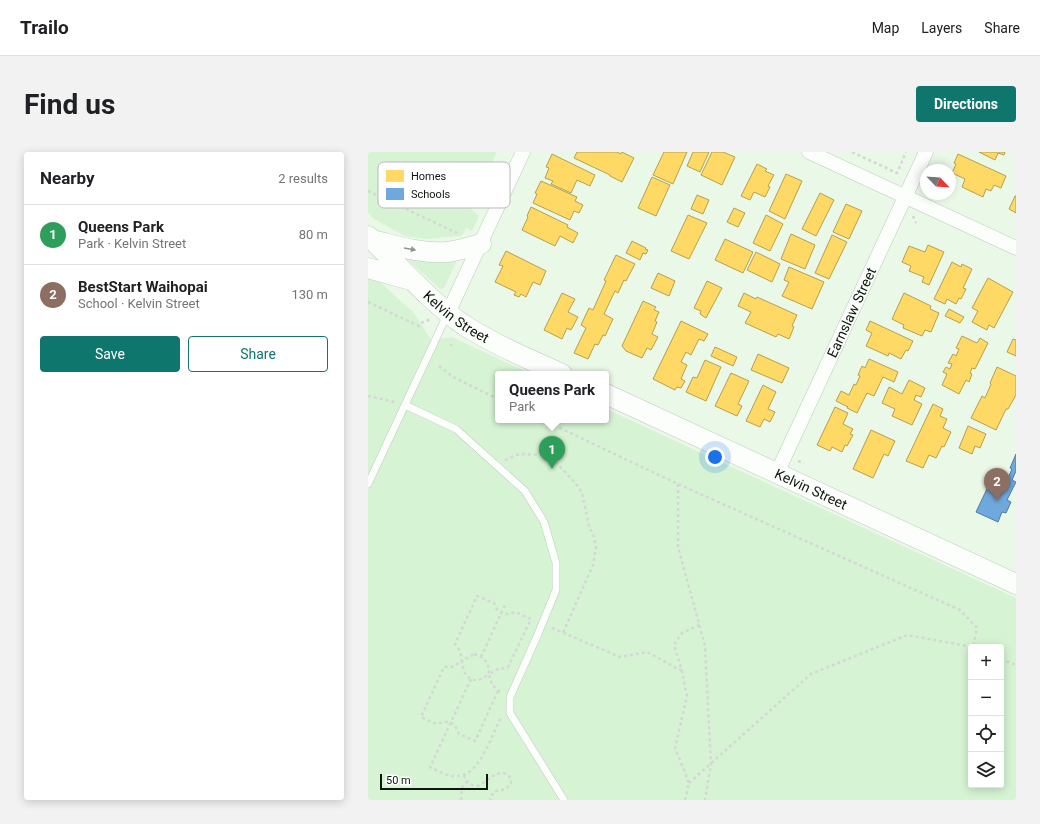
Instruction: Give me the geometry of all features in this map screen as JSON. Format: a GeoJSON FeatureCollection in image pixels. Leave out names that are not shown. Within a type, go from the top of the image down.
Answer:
{"type":"FeatureCollection","features":[{"type":"Feature","properties":{"kind":"main road"},"geometry":{"type":"LineString","coordinates":[[370,238],[403,248],[441,252],[463,249],[480,244]]}},
{"type":"Feature","properties":{"kind":"main road","name":"Kelvin Street"},"geometry":{"type":"LineString","coordinates":[[370,238],[448,313],[483,336],[556,371]]}},
{"type":"Feature","properties":{"kind":"main road"},"geometry":{"type":"LineString","coordinates":[[368,268],[413,280]]}},
{"type":"Feature","properties":{"kind":"main road","name":"Kelvin Street"},"geometry":{"type":"LineString","coordinates":[[609,395],[1016,584]]}},
{"type":"Feature","properties":{"kind":"street"},"geometry":{"type":"LineString","coordinates":[[510,180],[523,152]]}},
{"type":"Feature","properties":{"kind":"street"},"geometry":{"type":"LineString","coordinates":[[809,152],[1016,248]]}},
{"type":"Feature","properties":{"kind":"street","name":"Earnslaw Street"},"geometry":{"type":"LineString","coordinates":[[777,473],[926,152]]}},
{"type":"Feature","properties":{"kind":"street"},"geometry":{"type":"LineString","coordinates":[[448,313],[497,208]]}},
{"type":"Feature","properties":{"kind":"lane"},"geometry":{"type":"LineString","coordinates":[[368,484],[448,313]]}},
{"type":"Feature","properties":{"kind":"lane"},"geometry":{"type":"LineString","coordinates":[[404,406],[456,429],[525,491],[544,522],[556,563],[556,590],[510,697],[510,713],[564,800]]}},
{"type":"Feature","properties":{"kind":"path"},"geometry":{"type":"LineString","coordinates":[[852,152],[897,172],[906,152]]}},
{"type":"Feature","properties":{"kind":"path"},"geometry":{"type":"LineString","coordinates":[[368,191],[378,196]]}},
{"type":"Feature","properties":{"kind":"path"},"geometry":{"type":"LineString","coordinates":[[404,208],[480,244]]}},
{"type":"Feature","properties":{"kind":"path"},"geometry":{"type":"LineString","coordinates":[[913,215],[916,223]]}},
{"type":"Feature","properties":{"kind":"path"},"geometry":{"type":"LineString","coordinates":[[368,302],[419,326],[421,323],[448,313]]}},
{"type":"Feature","properties":{"kind":"path"},"geometry":{"type":"LineString","coordinates":[[440,366],[453,377],[495,398]]}},
{"type":"Feature","properties":{"kind":"path"},"geometry":{"type":"LineString","coordinates":[[368,396],[404,406]]}},
{"type":"Feature","properties":{"kind":"path"},"geometry":{"type":"LineString","coordinates":[[549,423],[678,484],[960,610],[977,628],[974,644]]}},
{"type":"Feature","properties":{"kind":"path"},"geometry":{"type":"LineString","coordinates":[[496,466],[519,454],[544,455],[553,459],[577,485],[582,493],[589,526],[594,537],[596,547],[595,556],[593,565],[563,633]]}},
{"type":"Feature","properties":{"kind":"path"},"geometry":{"type":"LineString","coordinates":[[798,461],[804,463]]}},
{"type":"Feature","properties":{"kind":"path"},"geometry":{"type":"LineString","coordinates":[[678,484],[678,547],[705,646],[711,764],[705,800]]}},
{"type":"Feature","properties":{"kind":"path"},"geometry":{"type":"LineString","coordinates":[[507,669],[531,619],[515,612],[508,615],[501,614],[494,603],[477,596],[454,644],[460,651],[463,668],[466,675],[471,679],[477,680],[500,668],[507,669],[520,675]]}},
{"type":"Feature","properties":{"kind":"path"},"geometry":{"type":"LineString","coordinates":[[481,657],[506,604]]}},
{"type":"Feature","properties":{"kind":"path"},"geometry":{"type":"LineString","coordinates":[[542,624],[620,658],[647,652],[682,671]]}},
{"type":"Feature","properties":{"kind":"path"},"geometry":{"type":"LineString","coordinates":[[685,800],[689,783],[675,748],[687,696],[682,671],[674,645],[682,632],[699,624]]}},
{"type":"Feature","properties":{"kind":"path"},"geometry":{"type":"LineString","coordinates":[[689,783],[811,674],[907,635],[968,646]]}},
{"type":"Feature","properties":{"kind":"path"},"geometry":{"type":"LineString","coordinates":[[471,679],[451,723],[430,767],[442,773],[455,776],[464,775],[481,759],[510,697],[498,691],[492,685],[489,667],[486,660],[481,657],[474,654],[452,667],[444,666],[421,717],[436,724],[446,721],[451,723],[456,726],[459,734],[475,741],[498,691]]}},
{"type":"Feature","properties":{"kind":"path"},"geometry":{"type":"LineString","coordinates":[[1004,659],[1016,665]]}},
{"type":"Feature","properties":{"kind":"path"},"geometry":{"type":"LineString","coordinates":[[464,775],[466,782],[469,785],[478,786],[496,774],[504,773],[510,777],[511,782],[508,788],[495,791],[490,800]]}},
{"type":"Feature","properties":{"kind":"path"},"geometry":{"type":"LineString","coordinates":[[461,800],[462,788],[466,782]]}},
{"type":"Feature","properties":{"kind":"green space"},"geometry":{"type":"Polygon","coordinates":[[[368,152],[497,152],[492,162],[378,162],[378,208],[471,208],[479,216],[472,231],[466,228],[462,236],[425,239],[405,236],[374,219],[368,213],[368,152]]]}},
{"type":"Feature","properties":{"kind":"green space"},"geometry":{"type":"Polygon","coordinates":[[[411,257],[457,260],[444,288],[440,289],[408,260],[411,257]]]}},
{"type":"Feature","properties":{"kind":"green space"},"geometry":{"type":"Polygon","coordinates":[[[368,278],[381,283],[414,313],[431,340],[452,337],[525,371],[495,371],[495,423],[609,423],[609,410],[1016,598],[1016,800],[368,800],[368,278]]]}},
{"type":"Feature","properties":{"kind":"building: Homes"},"geometry":{"type":"Polygon","coordinates":[[[577,152],[617,152],[621,154],[622,152],[634,158],[622,182],[574,158],[577,152]]]}},
{"type":"Feature","properties":{"kind":"building: Homes"},"geometry":{"type":"Polygon","coordinates":[[[664,152],[687,152],[673,184],[653,175],[664,152]]]}},
{"type":"Feature","properties":{"kind":"building: Homes"},"geometry":{"type":"Polygon","coordinates":[[[693,152],[709,152],[700,172],[687,166],[693,152]]]}},
{"type":"Feature","properties":{"kind":"building: Homes"},"geometry":{"type":"Polygon","coordinates":[[[712,152],[723,152],[735,157],[722,185],[701,175],[712,152]]]}},
{"type":"Feature","properties":{"kind":"building: Homes"},"geometry":{"type":"Polygon","coordinates":[[[979,152],[1005,152],[1004,155],[998,153],[995,160],[979,152]]]}},
{"type":"Feature","properties":{"kind":"building: Homes"},"geometry":{"type":"Polygon","coordinates":[[[552,154],[595,175],[590,186],[577,180],[571,193],[551,184],[553,181],[545,178],[549,168],[546,167],[552,154]]]}},
{"type":"Feature","properties":{"kind":"building: Homes"},"geometry":{"type":"Polygon","coordinates":[[[958,154],[1006,176],[1001,188],[994,185],[991,191],[986,189],[983,197],[962,187],[965,179],[956,175],[956,164],[954,163],[958,154]]]}},
{"type":"Feature","properties":{"kind":"building: Homes"},"geometry":{"type":"Polygon","coordinates":[[[757,164],[767,169],[765,171],[774,175],[768,186],[770,187],[765,197],[754,192],[750,200],[741,196],[757,164]]]}},
{"type":"Feature","properties":{"kind":"building: Homes"},"geometry":{"type":"Polygon","coordinates":[[[786,174],[802,181],[785,219],[769,211],[786,174]]]}},
{"type":"Feature","properties":{"kind":"building: Homes"},"geometry":{"type":"Polygon","coordinates":[[[652,177],[670,185],[656,216],[638,208],[652,177]]]}},
{"type":"Feature","properties":{"kind":"building: Homes"},"geometry":{"type":"Polygon","coordinates":[[[541,181],[577,197],[575,201],[583,205],[579,213],[574,211],[570,220],[533,203],[537,194],[535,193],[541,181]]]}},
{"type":"Feature","properties":{"kind":"building: Homes"},"geometry":{"type":"Polygon","coordinates":[[[820,193],[834,200],[816,236],[802,229],[820,193]]]}},
{"type":"Feature","properties":{"kind":"building: Homes"},"geometry":{"type":"Polygon","coordinates":[[[697,195],[709,200],[703,214],[691,209],[697,195]]]}},
{"type":"Feature","properties":{"kind":"building: Homes"},"geometry":{"type":"Polygon","coordinates":[[[1016,196],[1016,213],[1009,209],[1016,196]]]}},
{"type":"Feature","properties":{"kind":"building: Homes"},"geometry":{"type":"Polygon","coordinates":[[[846,204],[862,211],[849,239],[833,232],[846,204]]]}},
{"type":"Feature","properties":{"kind":"building: Homes"},"geometry":{"type":"Polygon","coordinates":[[[531,207],[568,225],[567,227],[578,233],[573,243],[560,236],[555,246],[522,230],[531,207]]]}},
{"type":"Feature","properties":{"kind":"building: Homes"},"geometry":{"type":"Polygon","coordinates":[[[734,208],[745,213],[738,227],[727,222],[734,208]]]}},
{"type":"Feature","properties":{"kind":"building: Homes"},"geometry":{"type":"Polygon","coordinates":[[[688,215],[707,223],[689,259],[671,251],[688,215]]]}},
{"type":"Feature","properties":{"kind":"building: Homes"},"geometry":{"type":"Polygon","coordinates":[[[766,215],[783,224],[770,251],[753,243],[766,215]]]}},
{"type":"Feature","properties":{"kind":"building: Homes"},"geometry":{"type":"Polygon","coordinates":[[[791,234],[815,245],[805,269],[781,259],[791,234]]]}},
{"type":"Feature","properties":{"kind":"building: Homes"},"geometry":{"type":"Polygon","coordinates":[[[832,235],[847,242],[829,279],[815,273],[832,235]]]}},
{"type":"Feature","properties":{"kind":"building: Homes"},"geometry":{"type":"Polygon","coordinates":[[[725,239],[753,252],[743,273],[715,260],[725,239]]]}},
{"type":"Feature","properties":{"kind":"building: Homes"},"geometry":{"type":"Polygon","coordinates":[[[632,241],[648,250],[646,254],[643,253],[640,260],[626,253],[632,241]]]}},
{"type":"Feature","properties":{"kind":"building: Homes"},"geometry":{"type":"Polygon","coordinates":[[[928,245],[944,252],[929,285],[922,282],[924,277],[909,271],[911,266],[902,262],[909,246],[925,252],[928,245]]]}},
{"type":"Feature","properties":{"kind":"building: Homes"},"geometry":{"type":"Polygon","coordinates":[[[506,251],[546,271],[540,285],[533,282],[526,297],[521,294],[519,297],[514,295],[516,292],[495,282],[503,266],[499,265],[506,251]]]}},
{"type":"Feature","properties":{"kind":"building: Homes"},"geometry":{"type":"Polygon","coordinates":[[[756,252],[780,264],[772,282],[747,270],[756,252]]]}},
{"type":"Feature","properties":{"kind":"building: Homes"},"geometry":{"type":"Polygon","coordinates":[[[616,255],[635,264],[626,281],[624,280],[618,293],[615,291],[604,314],[613,319],[605,336],[603,335],[598,345],[595,344],[588,359],[574,353],[586,328],[581,325],[589,308],[593,310],[606,281],[604,280],[616,255]]]}},
{"type":"Feature","properties":{"kind":"building: Homes"},"geometry":{"type":"Polygon","coordinates":[[[952,262],[961,267],[962,264],[972,269],[963,288],[966,289],[961,299],[959,298],[956,304],[947,299],[945,304],[934,299],[952,262]]]}},
{"type":"Feature","properties":{"kind":"building: Homes"},"geometry":{"type":"Polygon","coordinates":[[[789,267],[824,282],[812,309],[782,296],[789,282],[784,280],[789,267]]]}},
{"type":"Feature","properties":{"kind":"building: Homes"},"geometry":{"type":"Polygon","coordinates":[[[658,273],[675,281],[669,296],[651,288],[658,273]]]}},
{"type":"Feature","properties":{"kind":"building: Homes"},"geometry":{"type":"Polygon","coordinates":[[[988,278],[1013,292],[994,328],[989,325],[987,330],[972,322],[978,311],[972,308],[988,278]]]}},
{"type":"Feature","properties":{"kind":"building: Homes"},"geometry":{"type":"Polygon","coordinates":[[[707,281],[722,288],[706,318],[700,314],[701,311],[694,308],[707,281]]]}},
{"type":"Feature","properties":{"kind":"building: Homes"},"geometry":{"type":"Polygon","coordinates":[[[562,293],[575,299],[568,312],[578,317],[571,330],[567,328],[562,339],[544,330],[562,293]]]}},
{"type":"Feature","properties":{"kind":"building: Homes"},"geometry":{"type":"Polygon","coordinates":[[[744,293],[756,299],[757,297],[797,315],[792,326],[794,327],[789,339],[778,334],[776,337],[745,323],[751,312],[738,306],[744,293]]]}},
{"type":"Feature","properties":{"kind":"building: Homes"},"geometry":{"type":"Polygon","coordinates":[[[904,293],[931,306],[930,309],[939,313],[931,332],[925,330],[922,336],[903,328],[904,325],[892,319],[904,293]]]}},
{"type":"Feature","properties":{"kind":"building: Homes"},"geometry":{"type":"Polygon","coordinates":[[[643,301],[656,307],[654,310],[659,312],[652,334],[658,337],[651,350],[647,348],[642,358],[626,351],[622,346],[643,301]]]}},
{"type":"Feature","properties":{"kind":"building: Homes"},"geometry":{"type":"Polygon","coordinates":[[[949,309],[964,317],[960,323],[945,316],[949,309]]]}},
{"type":"Feature","properties":{"kind":"building: Homes"},"geometry":{"type":"Polygon","coordinates":[[[681,321],[708,334],[704,341],[699,339],[691,355],[686,352],[681,362],[687,365],[681,379],[685,381],[681,388],[677,387],[675,390],[653,379],[681,321]]]}},
{"type":"Feature","properties":{"kind":"building: Homes"},"geometry":{"type":"Polygon","coordinates":[[[870,321],[913,341],[908,351],[906,350],[901,359],[889,353],[888,356],[866,346],[872,333],[866,330],[870,321]]]}},
{"type":"Feature","properties":{"kind":"building: Homes"},"geometry":{"type":"Polygon","coordinates":[[[962,336],[977,343],[980,338],[988,343],[975,369],[972,368],[970,373],[972,374],[969,382],[966,380],[959,394],[942,385],[947,374],[943,372],[946,367],[950,369],[952,364],[948,363],[953,354],[956,356],[959,349],[956,348],[962,336]]]}},
{"type":"Feature","properties":{"kind":"building: Homes"},"geometry":{"type":"Polygon","coordinates":[[[1013,339],[1016,340],[1016,356],[1007,352],[1013,339]]]}},
{"type":"Feature","properties":{"kind":"building: Homes"},"geometry":{"type":"Polygon","coordinates":[[[715,347],[737,357],[733,366],[711,356],[715,347]]]}},
{"type":"Feature","properties":{"kind":"building: Homes"},"geometry":{"type":"Polygon","coordinates":[[[758,354],[789,368],[782,383],[751,370],[758,354]]]}},
{"type":"Feature","properties":{"kind":"building: Homes"},"geometry":{"type":"Polygon","coordinates":[[[869,359],[898,372],[894,382],[883,377],[874,396],[867,393],[857,413],[836,401],[841,391],[849,395],[854,384],[856,385],[862,366],[865,368],[869,359]]]}},
{"type":"Feature","properties":{"kind":"building: Homes"},"geometry":{"type":"Polygon","coordinates":[[[705,360],[721,367],[706,401],[686,392],[693,377],[697,378],[705,360]]]}},
{"type":"Feature","properties":{"kind":"building: Homes"},"geometry":{"type":"Polygon","coordinates":[[[997,367],[1016,376],[1016,395],[1008,409],[1006,409],[996,430],[971,418],[982,396],[985,398],[997,367]]]}},
{"type":"Feature","properties":{"kind":"building: Homes"},"geometry":{"type":"Polygon","coordinates":[[[731,373],[749,381],[738,404],[742,406],[737,416],[715,406],[731,373]]]}},
{"type":"Feature","properties":{"kind":"building: Homes"},"geometry":{"type":"Polygon","coordinates":[[[909,380],[925,388],[921,397],[916,395],[914,400],[922,404],[912,425],[892,416],[895,409],[882,403],[889,387],[902,394],[909,380]]]}},
{"type":"Feature","properties":{"kind":"building: Homes"},"geometry":{"type":"Polygon","coordinates":[[[763,385],[776,392],[768,409],[775,412],[770,422],[764,419],[760,427],[746,421],[763,385]]]}},
{"type":"Feature","properties":{"kind":"building: Homes"},"geometry":{"type":"Polygon","coordinates":[[[933,404],[943,409],[940,416],[947,419],[943,428],[951,432],[944,447],[942,446],[936,458],[929,455],[923,468],[906,461],[933,404]]]}},
{"type":"Feature","properties":{"kind":"building: Homes"},"geometry":{"type":"Polygon","coordinates":[[[835,407],[848,413],[843,424],[853,429],[850,434],[853,435],[847,446],[845,445],[842,452],[832,447],[830,451],[817,445],[835,407]]]}},
{"type":"Feature","properties":{"kind":"building: Homes"},"geometry":{"type":"Polygon","coordinates":[[[968,426],[986,434],[980,448],[975,446],[972,454],[959,448],[968,426]]]}},
{"type":"Feature","properties":{"kind":"building: Homes"},"geometry":{"type":"Polygon","coordinates":[[[871,430],[895,441],[888,456],[884,454],[873,478],[853,469],[871,430]]]}},
{"type":"Feature","properties":{"kind":"building: Schools"},"geometry":{"type":"Polygon","coordinates":[[[1016,454],[1016,471],[1012,480],[1016,482],[1007,500],[1011,502],[1006,513],[1002,512],[998,522],[976,512],[995,472],[1008,478],[1012,469],[1010,468],[1016,454]]]}},
{"type":"Feature","properties":{"kind":"place","name":"Queens Park"},"geometry":{"type":"Point","coordinates":[552,469]}},
{"type":"Feature","properties":{"kind":"place","name":"BestStart Waihopai"},"geometry":{"type":"Point","coordinates":[997,501]}}]}
